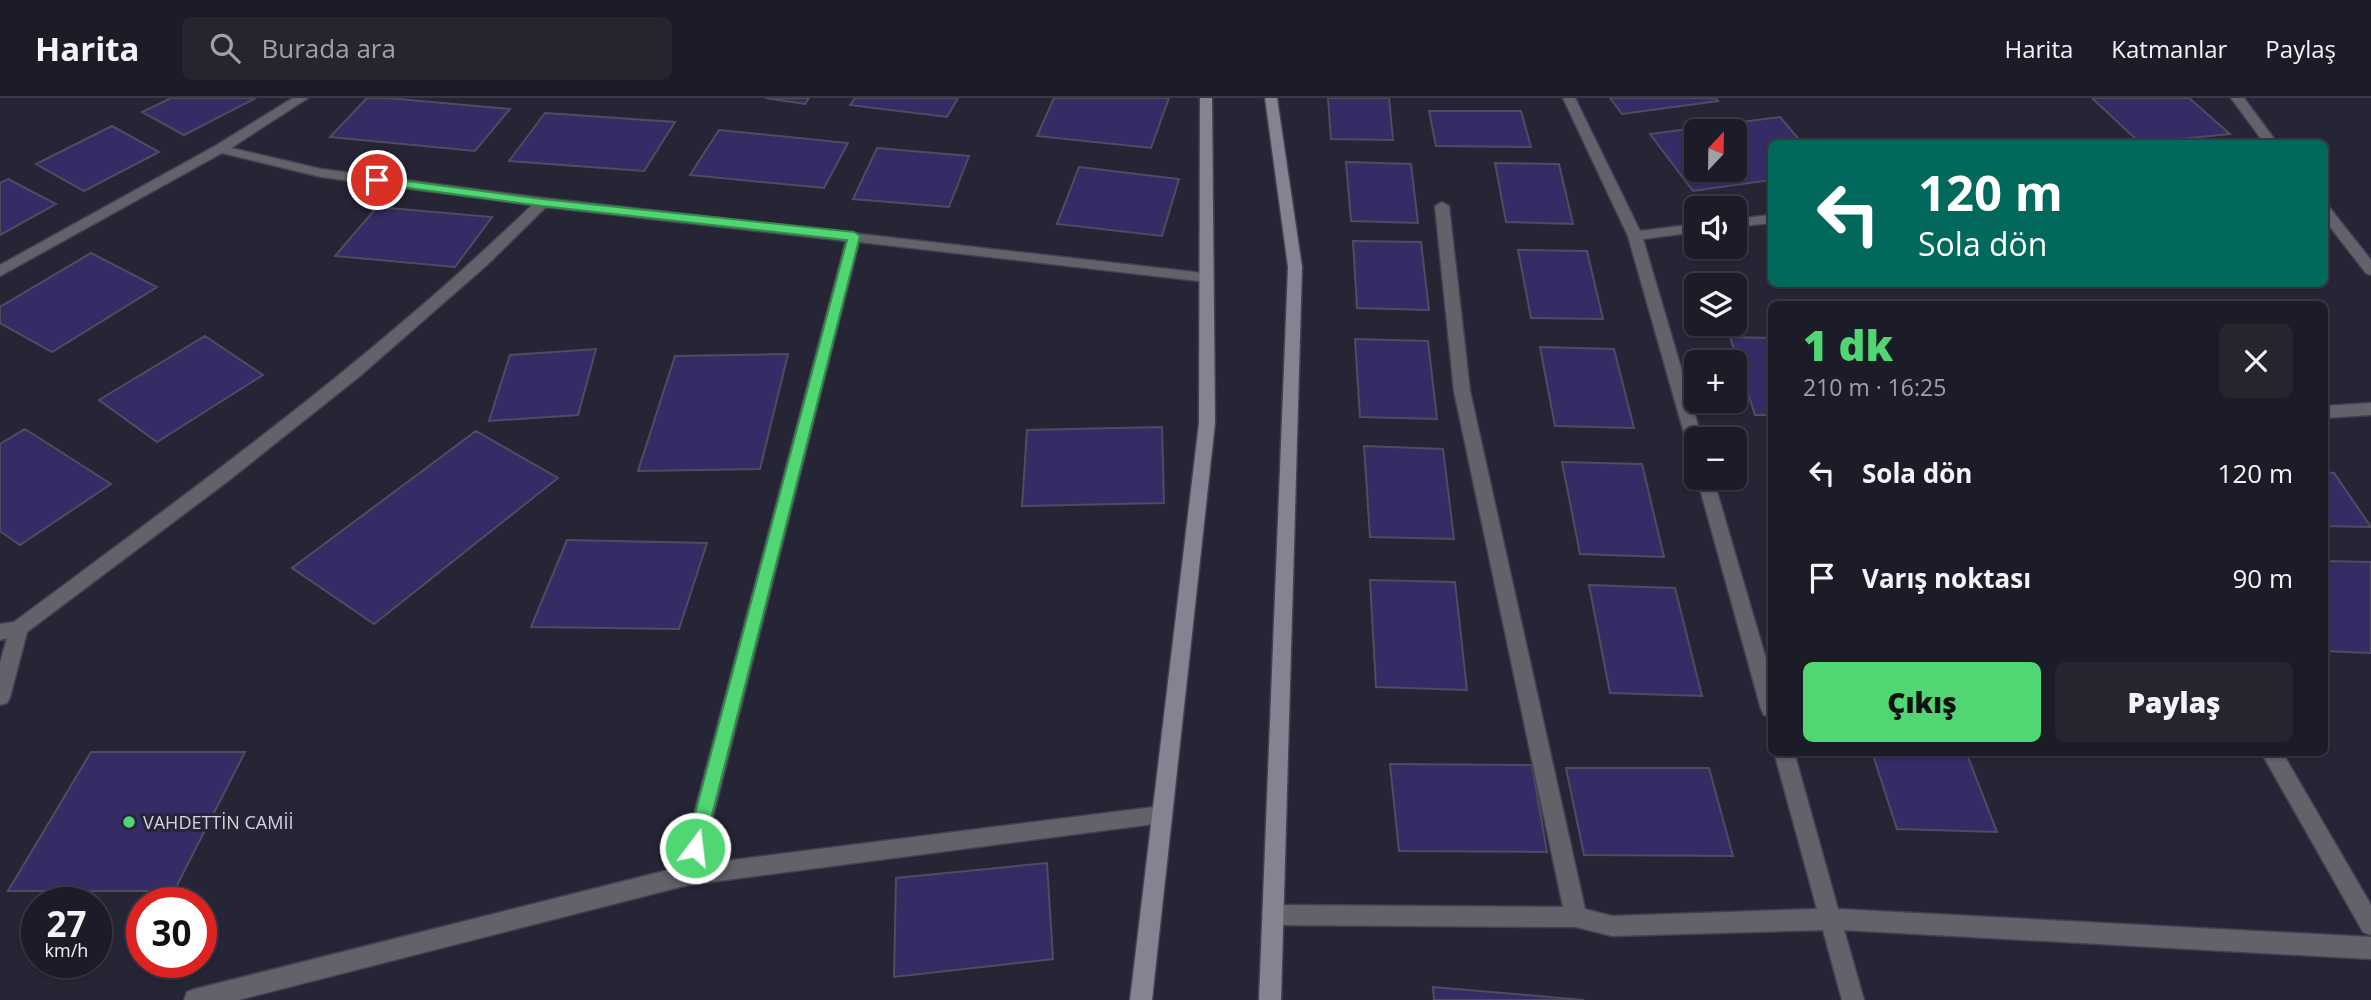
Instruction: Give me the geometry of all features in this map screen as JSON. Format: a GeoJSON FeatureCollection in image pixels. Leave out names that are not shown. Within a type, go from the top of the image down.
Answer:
{"type":"FeatureCollection","features":[{"type":"Feature","properties":{"kind":"street"},"geometry":{"type":"LineString","coordinates":[[0,271],[220,149],[302,98]]}},
{"type":"Feature","properties":{"kind":"street"},"geometry":{"type":"LineString","coordinates":[[1141,1000],[1207,423],[1206,98]]}},
{"type":"Feature","properties":{"kind":"street"},"geometry":{"type":"LineString","coordinates":[[1270,98],[1295,267],[1270,1000]]}},
{"type":"Feature","properties":{"kind":"street"},"geometry":{"type":"LineString","coordinates":[[1569,98],[1635,236],[1690,427]]}},
{"type":"Feature","properties":{"kind":"street"},"geometry":{"type":"LineString","coordinates":[[2237,98],[2269,140]]}},
{"type":"Feature","properties":{"kind":"street"},"geometry":{"type":"LineString","coordinates":[[220,149],[321,173],[542,202],[1207,277]]}},
{"type":"Feature","properties":{"kind":"street"},"geometry":{"type":"LineString","coordinates":[[0,697],[9,630],[287,426],[481,266],[542,202]]}},
{"type":"Feature","properties":{"kind":"street"},"geometry":{"type":"LineString","coordinates":[[1442,206],[1462,391],[1576,917]]}},
{"type":"Feature","properties":{"kind":"street"},"geometry":{"type":"LineString","coordinates":[[2328,215],[2371,270]]}},
{"type":"Feature","properties":{"kind":"street"},"geometry":{"type":"LineString","coordinates":[[1747,222],[1768,219]]}},
{"type":"Feature","properties":{"kind":"street"},"geometry":{"type":"LineString","coordinates":[[1635,236],[1684,230]]}},
{"type":"Feature","properties":{"kind":"street"},"geometry":{"type":"LineString","coordinates":[[688,874],[854,236]]}},
{"type":"Feature","properties":{"kind":"street"},"geometry":{"type":"LineString","coordinates":[[2328,412],[2371,409]]}},
{"type":"Feature","properties":{"kind":"street"},"geometry":{"type":"LineString","coordinates":[[1708,490],[1768,698]]}},
{"type":"Feature","properties":{"kind":"street"},"geometry":{"type":"LineString","coordinates":[[1785,756],[1853,1000]]}},
{"type":"Feature","properties":{"kind":"street"},"geometry":{"type":"LineString","coordinates":[[2273,756],[2371,925]]}},
{"type":"Feature","properties":{"kind":"street"},"geometry":{"type":"LineString","coordinates":[[195,1000],[688,874],[1162,815]]}},
{"type":"Feature","properties":{"kind":"street"},"geometry":{"type":"LineString","coordinates":[[1273,915],[1576,917],[1612,926],[1832,919],[2371,948]]}},
{"type":"Feature","properties":{"kind":"building"},"geometry":{"type":"Polygon","coordinates":[[[171,98],[256,98],[184,135],[142,112],[171,98]]]}},
{"type":"Feature","properties":{"kind":"building"},"geometry":{"type":"Polygon","coordinates":[[[367,98],[510,109],[475,151],[330,137],[367,98]]]}},
{"type":"Feature","properties":{"kind":"building"},"geometry":{"type":"Polygon","coordinates":[[[765,98],[809,98],[805,104],[765,98]]]}},
{"type":"Feature","properties":{"kind":"building"},"geometry":{"type":"Polygon","coordinates":[[[855,98],[958,98],[947,117],[850,105],[855,98]]]}},
{"type":"Feature","properties":{"kind":"building"},"geometry":{"type":"Polygon","coordinates":[[[1054,98],[1169,98],[1151,148],[1037,136],[1054,98]]]}},
{"type":"Feature","properties":{"kind":"building"},"geometry":{"type":"Polygon","coordinates":[[[1328,98],[1389,98],[1393,140],[1331,139],[1328,98]]]}},
{"type":"Feature","properties":{"kind":"building"},"geometry":{"type":"Polygon","coordinates":[[[1610,98],[1715,98],[1718,101],[1622,114],[1610,98]]]}},
{"type":"Feature","properties":{"kind":"building"},"geometry":{"type":"Polygon","coordinates":[[[2092,98],[2189,98],[2230,134],[2170,140],[2137,140],[2092,98]]]}},
{"type":"Feature","properties":{"kind":"building"},"geometry":{"type":"Polygon","coordinates":[[[1429,111],[1521,111],[1531,147],[1436,146],[1429,111]]]}},
{"type":"Feature","properties":{"kind":"building"},"geometry":{"type":"Polygon","coordinates":[[[545,113],[675,122],[644,171],[509,161],[545,113]]]}},
{"type":"Feature","properties":{"kind":"building"},"geometry":{"type":"Polygon","coordinates":[[[1780,117],[1800,140],[1768,140],[1768,180],[1693,191],[1686,182],[1747,182],[1747,121],[1780,117]]]}},
{"type":"Feature","properties":{"kind":"building"},"geometry":{"type":"Polygon","coordinates":[[[112,126],[159,152],[84,191],[36,164],[112,126]]]}},
{"type":"Feature","properties":{"kind":"building"},"geometry":{"type":"Polygon","coordinates":[[[719,130],[848,143],[824,188],[690,175],[719,130]]]}},
{"type":"Feature","properties":{"kind":"building"},"geometry":{"type":"Polygon","coordinates":[[[1684,130],[1684,179],[1650,134],[1684,130]]]}},
{"type":"Feature","properties":{"kind":"building"},"geometry":{"type":"Polygon","coordinates":[[[877,148],[969,156],[949,207],[853,199],[877,148]]]}},
{"type":"Feature","properties":{"kind":"building"},"geometry":{"type":"Polygon","coordinates":[[[1346,162],[1411,164],[1418,223],[1351,221],[1346,162]]]}},
{"type":"Feature","properties":{"kind":"building"},"geometry":{"type":"Polygon","coordinates":[[[1495,163],[1559,164],[1573,224],[1506,222],[1495,163]]]}},
{"type":"Feature","properties":{"kind":"building"},"geometry":{"type":"Polygon","coordinates":[[[1079,167],[1179,179],[1162,236],[1057,224],[1079,167]]]}},
{"type":"Feature","properties":{"kind":"building"},"geometry":{"type":"Polygon","coordinates":[[[8,179],[56,204],[0,235],[0,183],[8,179]]]}},
{"type":"Feature","properties":{"kind":"building"},"geometry":{"type":"Polygon","coordinates":[[[377,207],[492,217],[455,267],[335,256],[377,207]]]}},
{"type":"Feature","properties":{"kind":"building"},"geometry":{"type":"Polygon","coordinates":[[[1353,241],[1421,242],[1429,310],[1357,308],[1353,241]]]}},
{"type":"Feature","properties":{"kind":"building"},"geometry":{"type":"Polygon","coordinates":[[[1518,250],[1587,251],[1603,319],[1531,318],[1518,250]]]}},
{"type":"Feature","properties":{"kind":"building"},"geometry":{"type":"Polygon","coordinates":[[[91,253],[157,287],[52,352],[0,323],[0,307],[91,253]]]}},
{"type":"Feature","properties":{"kind":"building"},"geometry":{"type":"Polygon","coordinates":[[[205,336],[263,375],[157,442],[99,400],[205,336]]]}},
{"type":"Feature","properties":{"kind":"building"},"geometry":{"type":"Polygon","coordinates":[[[1730,337],[1768,338],[1768,415],[1755,415],[1747,390],[1747,350],[1734,350],[1730,337]]]}},
{"type":"Feature","properties":{"kind":"building"},"geometry":{"type":"Polygon","coordinates":[[[1355,339],[1428,341],[1437,419],[1360,417],[1355,339]]]}},
{"type":"Feature","properties":{"kind":"building"},"geometry":{"type":"Polygon","coordinates":[[[1540,347],[1614,349],[1634,428],[1555,426],[1540,347]]]}},
{"type":"Feature","properties":{"kind":"building"},"geometry":{"type":"Polygon","coordinates":[[[596,349],[578,415],[489,421],[510,355],[596,349]]]}},
{"type":"Feature","properties":{"kind":"building"},"geometry":{"type":"Polygon","coordinates":[[[788,354],[760,469],[638,471],[675,356],[788,354]]]}},
{"type":"Feature","properties":{"kind":"building"},"geometry":{"type":"Polygon","coordinates":[[[1162,427],[1164,503],[1022,506],[1027,430],[1162,427]]]}},
{"type":"Feature","properties":{"kind":"building"},"geometry":{"type":"Polygon","coordinates":[[[25,429],[111,484],[20,545],[0,531],[0,444],[25,429]]]}},
{"type":"Feature","properties":{"kind":"building"},"geometry":{"type":"Polygon","coordinates":[[[476,431],[558,478],[374,624],[292,568],[476,431]]]}},
{"type":"Feature","properties":{"kind":"building"},"geometry":{"type":"Polygon","coordinates":[[[1364,446],[1443,449],[1454,539],[1370,537],[1364,446]]]}},
{"type":"Feature","properties":{"kind":"building"},"geometry":{"type":"Polygon","coordinates":[[[1562,462],[1642,464],[1664,557],[1580,554],[1562,462]]]}},
{"type":"Feature","properties":{"kind":"building"},"geometry":{"type":"Polygon","coordinates":[[[2328,472],[2334,473],[2371,527],[2328,526],[2328,472]]]}},
{"type":"Feature","properties":{"kind":"building"},"geometry":{"type":"Polygon","coordinates":[[[567,540],[707,543],[679,629],[531,627],[567,540]]]}},
{"type":"Feature","properties":{"kind":"building"},"geometry":{"type":"Polygon","coordinates":[[[2328,561],[2371,562],[2371,653],[2328,651],[2328,561]]]}},
{"type":"Feature","properties":{"kind":"building"},"geometry":{"type":"Polygon","coordinates":[[[1370,580],[1455,582],[1467,690],[1376,687],[1370,580]]]}},
{"type":"Feature","properties":{"kind":"building"},"geometry":{"type":"Polygon","coordinates":[[[1589,585],[1675,588],[1702,696],[1610,693],[1589,585]]]}},
{"type":"Feature","properties":{"kind":"building","name":"VAHDETTİN CAMİİ"},"geometry":{"type":"Polygon","coordinates":[[[91,752],[245,752],[176,887],[126,887],[126,891],[112,891],[112,887],[21,887],[21,891],[8,891],[91,752]]]}},
{"type":"Feature","properties":{"kind":"building"},"geometry":{"type":"Polygon","coordinates":[[[1873,756],[1968,756],[1997,832],[1897,829],[1873,756]]]}},
{"type":"Feature","properties":{"kind":"building"},"geometry":{"type":"Polygon","coordinates":[[[1390,764],[1532,765],[1547,852],[1399,851],[1390,764]]]}},
{"type":"Feature","properties":{"kind":"building"},"geometry":{"type":"Polygon","coordinates":[[[1566,768],[1709,768],[1733,856],[1584,855],[1566,768]]]}},
{"type":"Feature","properties":{"kind":"building"},"geometry":{"type":"Polygon","coordinates":[[[1047,863],[1053,959],[894,977],[896,878],[1047,863]]]}},
{"type":"Feature","properties":{"kind":"building"},"geometry":{"type":"Polygon","coordinates":[[[1433,987],[1584,1000],[1434,1000],[1433,987]]]}},
{"type":"Feature","properties":{"kind":"place","name":"VAHDETTİN CAMİİ"},"geometry":{"type":"Point","coordinates":[129,822]}},
{"type":"Feature","properties":{"kind":"route"},"geometry":{"type":"LineString","coordinates":[[377,180],[542,202],[854,236],[695,848]]}}]}
